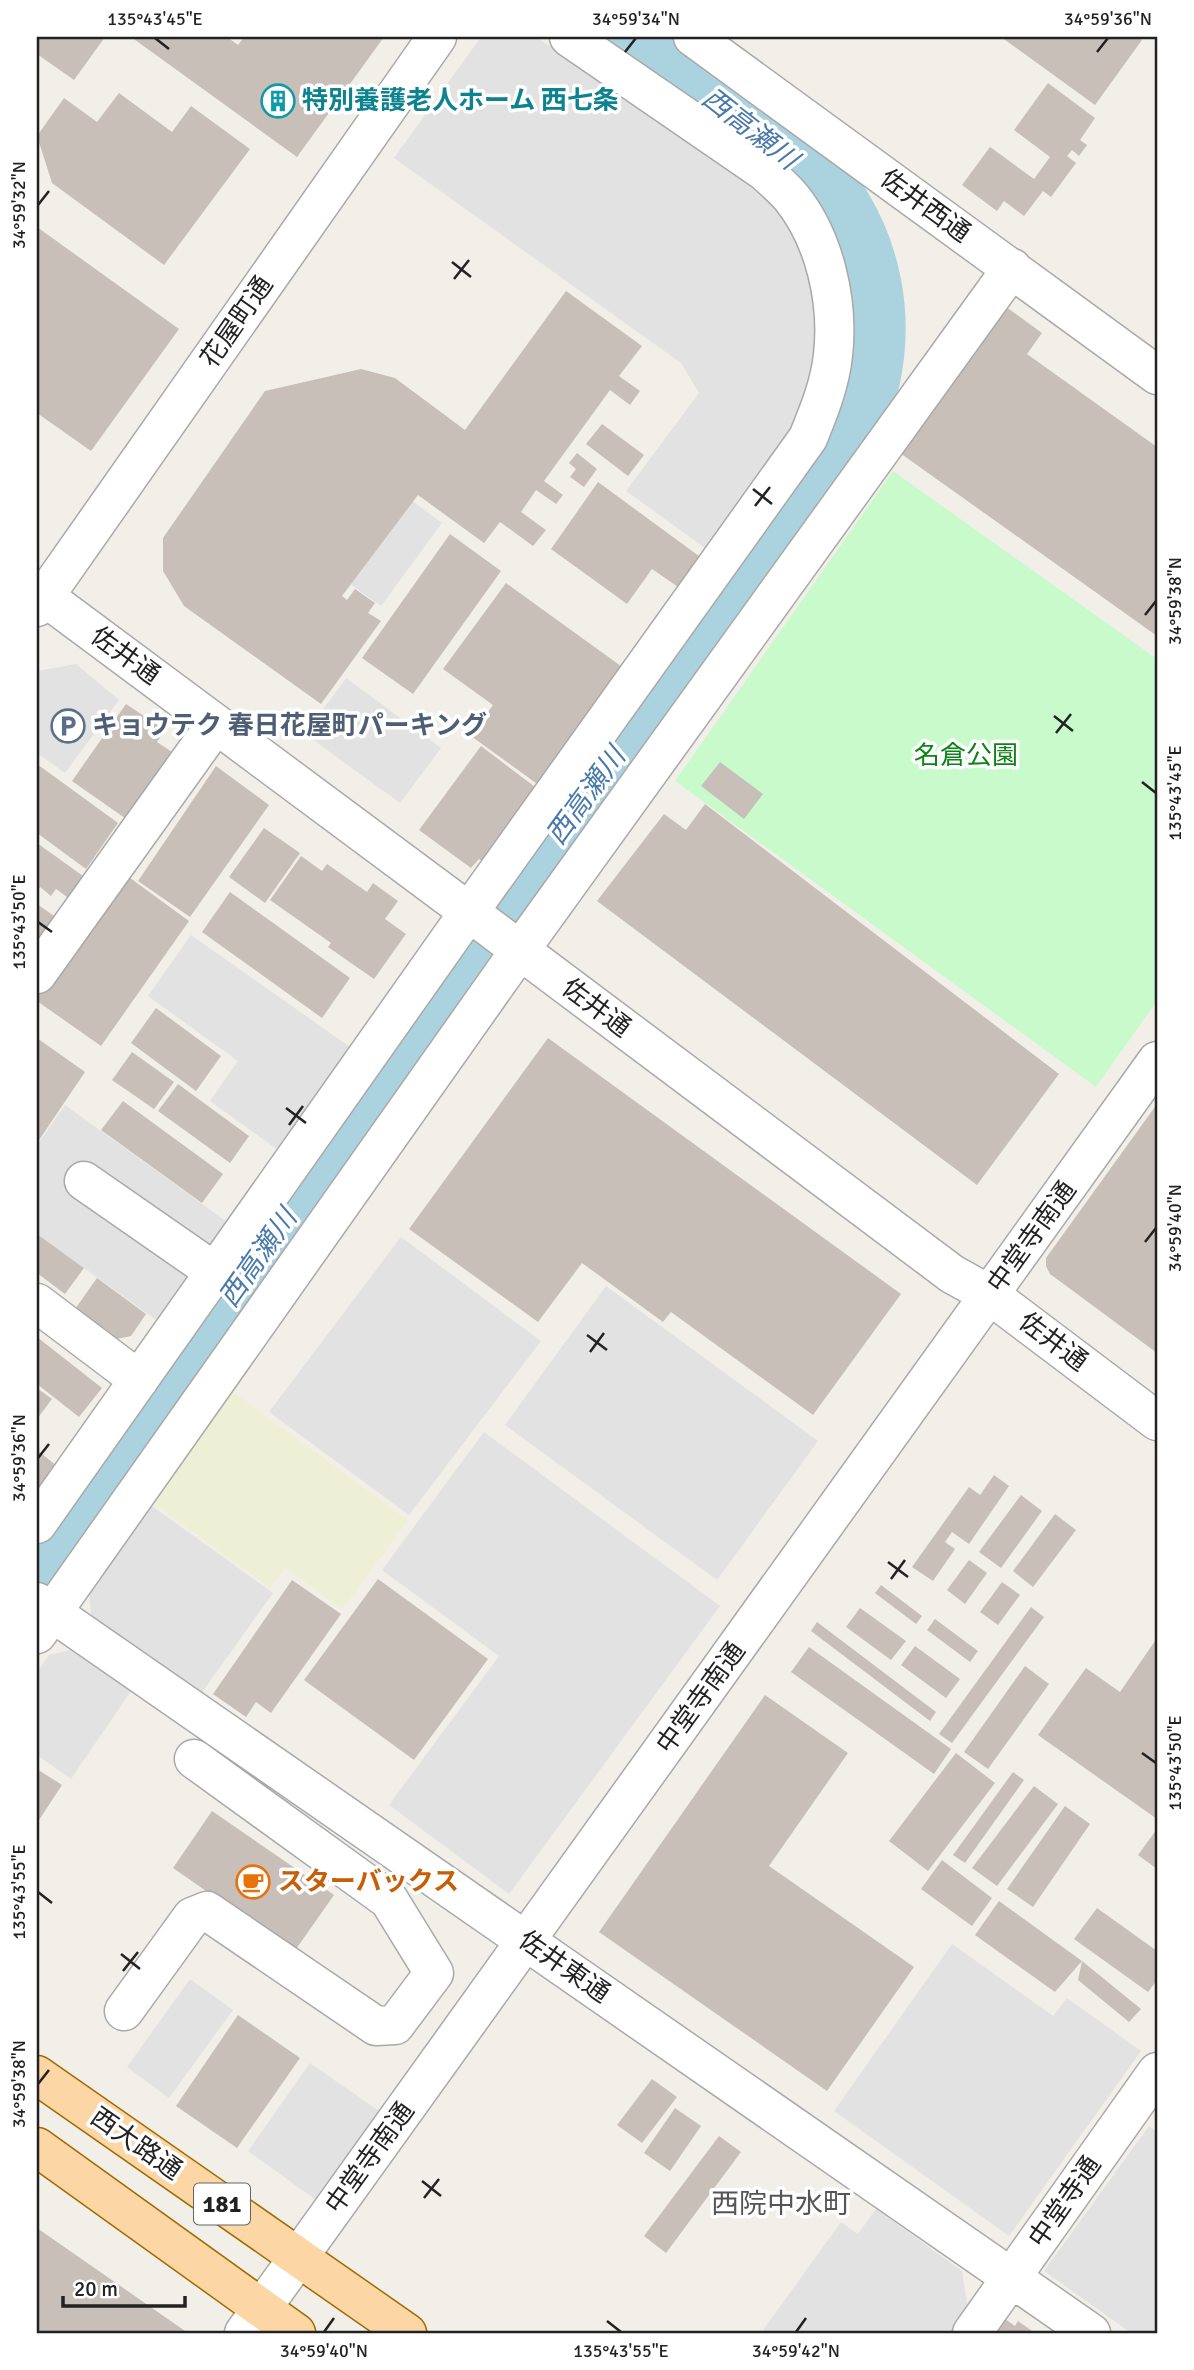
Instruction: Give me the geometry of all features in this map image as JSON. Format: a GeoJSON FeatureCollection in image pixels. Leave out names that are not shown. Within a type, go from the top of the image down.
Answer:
{"type":"FeatureCollection","features":[{"type":"Feature","properties":{"kind":"main road","name":"西大路通"},"geometry":{"type":"LineString","coordinates":[[37,2075],[407,2333]]}},
{"type":"Feature","properties":{"kind":"main road","name":"181"},"geometry":{"type":"LineString","coordinates":[[37,2147],[253,2321],[296,2333]]}},
{"type":"Feature","properties":{"kind":"street","name":"花屋町通"},"geometry":{"type":"LineString","coordinates":[[39,598],[437,37]]}},
{"type":"Feature","properties":{"kind":"street"},"geometry":{"type":"LineString","coordinates":[[37,1524],[808,438],[823,402],[833,355],[833,312],[826,265],[810,227],[791,197],[764,171],[569,37]]}},
{"type":"Feature","properties":{"kind":"street","name":"佐井西通"},"geometry":{"type":"LineString","coordinates":[[693,37],[1157,375]]}},
{"type":"Feature","properties":{"kind":"street"},"geometry":{"type":"LineString","coordinates":[[42,1616],[516,947],[1012,268]]}},
{"type":"Feature","properties":{"kind":"street","name":"佐井通"},"geometry":{"type":"LineString","coordinates":[[39,598],[216,724],[471,913],[952,1275],[990,1295],[1157,1421]]}},
{"type":"Feature","properties":{"kind":"street"},"geometry":{"type":"LineString","coordinates":[[37,974],[216,724]]}},
{"type":"Feature","properties":{"kind":"street","name":"中堂寺南通"},"geometry":{"type":"LineString","coordinates":[[253,2321],[1157,1061]]}},
{"type":"Feature","properties":{"kind":"street"},"geometry":{"type":"LineString","coordinates":[[84,1181],[215,1272]]}},
{"type":"Feature","properties":{"kind":"street"},"geometry":{"type":"LineString","coordinates":[[37,1303],[139,1380]]}},
{"type":"Feature","properties":{"kind":"street","name":"佐井東通"},"geometry":{"type":"LineString","coordinates":[[42,1616],[527,1941],[1091,2333]]}},
{"type":"Feature","properties":{"kind":"street"},"geometry":{"type":"LineString","coordinates":[[124,2011],[192,1917],[207,1911],[376,2026],[395,2025],[434,1973],[389,1900],[194,1759]]}},
{"type":"Feature","properties":{"kind":"street","name":"中堂寺通"},"geometry":{"type":"LineString","coordinates":[[972,2333],[1157,2071]]}},
{"type":"Feature","properties":{"kind":"green space","name":"名倉公園"},"geometry":{"type":"Polygon","coordinates":[[[893,471],[1157,659],[1157,1001],[1096,1087],[675,781],[893,471]]]}},
{"type":"Feature","properties":{"kind":"green space"},"geometry":{"type":"Polygon","coordinates":[[[233,1392],[408,1520],[342,1610],[286,1568],[270,1588],[153,1503],[233,1392]]]}},
{"type":"Feature","properties":{"kind":"shaded area"},"geometry":{"type":"Polygon","coordinates":[[[481,37],[536,37],[743,174],[779,203],[798,234],[823,314],[801,427],[709,551],[626,491],[699,393],[681,363],[394,158],[481,37]]]}},
{"type":"Feature","properties":{"kind":"shaded area"},"geometry":{"type":"Polygon","coordinates":[[[411,500],[442,523],[381,606],[350,584],[411,500]]]}},
{"type":"Feature","properties":{"kind":"shaded area","name":"キョウテク 春日花屋町パーキング"},"geometry":{"type":"Polygon","coordinates":[[[76,664],[119,700],[65,773],[37,753],[37,671],[76,664]]]}},
{"type":"Feature","properties":{"kind":"shaded area"},"geometry":{"type":"Polygon","coordinates":[[[346,678],[441,748],[400,803],[305,734],[346,678]]]}},
{"type":"Feature","properties":{"kind":"shaded area"},"geometry":{"type":"Polygon","coordinates":[[[191,935],[350,1047],[278,1150],[210,1101],[238,1061],[148,996],[191,935]]]}},
{"type":"Feature","properties":{"kind":"shaded area"},"geometry":{"type":"Polygon","coordinates":[[[65,1105],[230,1224],[159,1322],[37,1234],[37,1145],[65,1105]]]}},
{"type":"Feature","properties":{"kind":"shaded area"},"geometry":{"type":"Polygon","coordinates":[[[401,1237],[541,1341],[409,1515],[269,1412],[401,1237]]]}},
{"type":"Feature","properties":{"kind":"shaded area"},"geometry":{"type":"Polygon","coordinates":[[[606,1286],[818,1441],[717,1580],[505,1425],[606,1286]]]}},
{"type":"Feature","properties":{"kind":"shaded area"},"geometry":{"type":"Polygon","coordinates":[[[484,1432],[720,1606],[509,1894],[389,1805],[499,1656],[382,1570],[484,1432]]]}},
{"type":"Feature","properties":{"kind":"shaded area"},"geometry":{"type":"Polygon","coordinates":[[[152,1506],[273,1593],[198,1698],[92,1622],[89,1593],[152,1506]]]}},
{"type":"Feature","properties":{"kind":"shaded area"},"geometry":{"type":"Polygon","coordinates":[[[70,1650],[131,1691],[71,1779],[37,1755],[37,1673],[49,1655],[70,1650]]]}},
{"type":"Feature","properties":{"kind":"shaded area"},"geometry":{"type":"Polygon","coordinates":[[[952,1944],[1053,2016],[1067,1998],[1141,2051],[1009,2236],[834,2111],[952,1944]]]}},
{"type":"Feature","properties":{"kind":"shaded area"},"geometry":{"type":"Polygon","coordinates":[[[190,1979],[233,2010],[169,2098],[127,2067],[190,1979]]]}},
{"type":"Feature","properties":{"kind":"shaded area"},"geometry":{"type":"Polygon","coordinates":[[[310,2063],[379,2111],[316,2200],[248,2151],[310,2063]]]}},
{"type":"Feature","properties":{"kind":"shaded area"},"geometry":{"type":"Polygon","coordinates":[[[1149,2126],[1157,2132],[1157,2333],[1131,2333],[1044,2271],[1149,2126]]]}},
{"type":"Feature","properties":{"kind":"shaded area"},"geometry":{"type":"Polygon","coordinates":[[[876,2209],[962,2271],[968,2309],[950,2333],[761,2333],[841,2222],[858,2234],[876,2209]]]}},
{"type":"Feature","properties":{"kind":"pier"},"geometry":{"type":"Polygon","coordinates":[[[496,882],[537,912],[495,970],[454,940],[496,882]]]}},
{"type":"Feature","properties":{"kind":"building"},"geometry":{"type":"Polygon","coordinates":[[[37,37],[105,37],[74,80],[37,54],[37,37]]]}},
{"type":"Feature","properties":{"kind":"building","name":"特別養護老人ホーム 西七条"},"geometry":{"type":"Polygon","coordinates":[[[131,37],[227,37],[238,45],[244,37],[384,37],[297,157],[131,37]]]}},
{"type":"Feature","properties":{"kind":"building"},"geometry":{"type":"Polygon","coordinates":[[[1001,37],[1138,37],[1142,40],[1095,105],[1001,37]]]}},
{"type":"Feature","properties":{"kind":"building"},"geometry":{"type":"Polygon","coordinates":[[[1048,83],[1095,118],[1080,140],[1087,145],[1079,156],[1072,150],[1067,156],[1076,163],[1051,197],[1043,191],[1024,216],[1004,201],[997,211],[962,185],[990,147],[1034,179],[1050,157],[1014,130],[1048,83]]]}},
{"type":"Feature","properties":{"kind":"building"},"geometry":{"type":"Polygon","coordinates":[[[119,93],[172,132],[191,106],[250,149],[164,265],[52,183],[37,136],[64,98],[97,122],[119,93]]]}},
{"type":"Feature","properties":{"kind":"building"},"geometry":{"type":"Polygon","coordinates":[[[37,227],[179,329],[91,451],[37,413],[37,227]]]}},
{"type":"Feature","properties":{"kind":"building"},"geometry":{"type":"Polygon","coordinates":[[[566,291],[642,346],[619,376],[640,391],[630,405],[610,390],[544,481],[563,495],[556,504],[536,490],[521,512],[546,530],[533,546],[500,522],[484,543],[418,495],[342,596],[347,600],[355,589],[375,603],[368,613],[381,621],[321,704],[184,606],[163,571],[163,538],[265,391],[361,369],[395,378],[465,430],[566,291]]]}},
{"type":"Feature","properties":{"kind":"building"},"geometry":{"type":"Polygon","coordinates":[[[1005,306],[1042,333],[1027,354],[1157,447],[1157,636],[900,453],[1005,306]]]}},
{"type":"Feature","properties":{"kind":"building"},"geometry":{"type":"Polygon","coordinates":[[[602,424],[644,455],[628,476],[586,444],[602,424]]]}},
{"type":"Feature","properties":{"kind":"building"},"geometry":{"type":"Polygon","coordinates":[[[577,453],[597,469],[584,487],[570,477],[576,469],[569,463],[577,453]]]}},
{"type":"Feature","properties":{"kind":"building"},"geometry":{"type":"Polygon","coordinates":[[[598,482],[703,559],[681,589],[652,569],[627,604],[551,549],[598,482]]]}},
{"type":"Feature","properties":{"kind":"building"},"geometry":{"type":"Polygon","coordinates":[[[450,534],[501,571],[413,694],[362,658],[450,534]]]}},
{"type":"Feature","properties":{"kind":"building"},"geometry":{"type":"Polygon","coordinates":[[[506,583],[625,669],[540,786],[471,736],[493,705],[443,669],[506,583]]]}},
{"type":"Feature","properties":{"kind":"building"},"geometry":{"type":"Polygon","coordinates":[[[126,704],[165,730],[157,742],[178,756],[132,823],[72,781],[126,704]]]}},
{"type":"Feature","properties":{"kind":"building"},"geometry":{"type":"Polygon","coordinates":[[[481,746],[535,787],[488,866],[479,859],[471,868],[419,830],[481,746]]]}},
{"type":"Feature","properties":{"kind":"building"},"geometry":{"type":"Polygon","coordinates":[[[720,762],[763,794],[744,819],[701,786],[720,762]]]}},
{"type":"Feature","properties":{"kind":"building"},"geometry":{"type":"Polygon","coordinates":[[[37,764],[118,823],[86,869],[37,833],[37,764]]]}},
{"type":"Feature","properties":{"kind":"building"},"geometry":{"type":"Polygon","coordinates":[[[216,766],[269,805],[190,917],[138,881],[216,766]]]}},
{"type":"Feature","properties":{"kind":"building"},"geometry":{"type":"Polygon","coordinates":[[[705,804],[1059,1074],[977,1185],[597,901],[664,814],[686,830],[705,804]]]}},
{"type":"Feature","properties":{"kind":"building"},"geometry":{"type":"Polygon","coordinates":[[[264,828],[300,853],[265,903],[229,877],[264,828]]]}},
{"type":"Feature","properties":{"kind":"building"},"geometry":{"type":"Polygon","coordinates":[[[37,843],[90,881],[74,902],[56,889],[51,896],[40,887],[37,892],[37,843]]]}},
{"type":"Feature","properties":{"kind":"building"},"geometry":{"type":"Polygon","coordinates":[[[301,856],[322,871],[327,864],[367,892],[373,883],[398,901],[385,919],[406,934],[374,979],[328,947],[331,943],[270,900],[301,856]]]}},
{"type":"Feature","properties":{"kind":"building"},"geometry":{"type":"Polygon","coordinates":[[[126,875],[189,921],[101,1046],[37,1001],[37,993],[126,875]]]}},
{"type":"Feature","properties":{"kind":"building"},"geometry":{"type":"Polygon","coordinates":[[[230,892],[350,978],[322,1018],[202,932],[230,892]]]}},
{"type":"Feature","properties":{"kind":"building"},"geometry":{"type":"Polygon","coordinates":[[[37,904],[57,918],[37,946],[37,904]]]}},
{"type":"Feature","properties":{"kind":"building"},"geometry":{"type":"Polygon","coordinates":[[[156,1008],[221,1056],[196,1091],[131,1043],[156,1008]]]}},
{"type":"Feature","properties":{"kind":"building"},"geometry":{"type":"Polygon","coordinates":[[[37,1038],[85,1072],[37,1143],[37,1038]]]}},
{"type":"Feature","properties":{"kind":"building"},"geometry":{"type":"Polygon","coordinates":[[[548,1038],[901,1294],[813,1415],[671,1312],[663,1322],[582,1263],[538,1322],[409,1229],[548,1038]]]}},
{"type":"Feature","properties":{"kind":"building"},"geometry":{"type":"Polygon","coordinates":[[[132,1052],[174,1082],[154,1109],[112,1080],[132,1052]]]}},
{"type":"Feature","properties":{"kind":"building"},"geometry":{"type":"Polygon","coordinates":[[[178,1084],[249,1136],[230,1163],[158,1111],[178,1084]]]}},
{"type":"Feature","properties":{"kind":"building"},"geometry":{"type":"Polygon","coordinates":[[[123,1101],[223,1174],[202,1203],[101,1130],[123,1101]]]}},
{"type":"Feature","properties":{"kind":"building"},"geometry":{"type":"Polygon","coordinates":[[[1157,1104],[1157,1353],[1050,1274],[1046,1258],[1157,1104]]]}},
{"type":"Feature","properties":{"kind":"building"},"geometry":{"type":"Polygon","coordinates":[[[37,1234],[84,1268],[65,1294],[37,1273],[37,1234]]]}},
{"type":"Feature","properties":{"kind":"building"},"geometry":{"type":"Polygon","coordinates":[[[97,1278],[146,1314],[131,1336],[112,1340],[73,1312],[97,1278]]]}},
{"type":"Feature","properties":{"kind":"building"},"geometry":{"type":"Polygon","coordinates":[[[37,1337],[102,1388],[79,1417],[37,1384],[37,1337]]]}},
{"type":"Feature","properties":{"kind":"building"},"geometry":{"type":"Polygon","coordinates":[[[37,1388],[52,1399],[37,1419],[37,1388]]]}},
{"type":"Feature","properties":{"kind":"building"},"geometry":{"type":"Polygon","coordinates":[[[37,1450],[57,1466],[37,1506],[37,1450]]]}},
{"type":"Feature","properties":{"kind":"building"},"geometry":{"type":"Polygon","coordinates":[[[994,1475],[1009,1486],[969,1544],[952,1532],[945,1542],[955,1549],[933,1581],[912,1567],[969,1487],[980,1495],[994,1475]]]}},
{"type":"Feature","properties":{"kind":"building"},"geometry":{"type":"Polygon","coordinates":[[[1021,1495],[1042,1511],[1001,1568],[979,1552],[1021,1495]]]}},
{"type":"Feature","properties":{"kind":"building"},"geometry":{"type":"Polygon","coordinates":[[[1055,1514],[1076,1530],[1033,1587],[1013,1571],[1055,1514]]]}},
{"type":"Feature","properties":{"kind":"building"},"geometry":{"type":"Polygon","coordinates":[[[969,1560],[987,1573],[965,1604],[947,1590],[969,1560]]]}},
{"type":"Feature","properties":{"kind":"building"},"geometry":{"type":"Polygon","coordinates":[[[378,1579],[488,1659],[414,1760],[304,1680],[378,1579]]]}},
{"type":"Feature","properties":{"kind":"building"},"geometry":{"type":"Polygon","coordinates":[[[292,1580],[341,1614],[271,1713],[256,1702],[246,1717],[213,1694],[292,1580]]]}},
{"type":"Feature","properties":{"kind":"building"},"geometry":{"type":"Polygon","coordinates":[[[1002,1582],[1020,1595],[998,1625],[980,1612],[1002,1582]]]}},
{"type":"Feature","properties":{"kind":"building"},"geometry":{"type":"Polygon","coordinates":[[[881,1585],[922,1616],[916,1624],[875,1593],[881,1585]]]}},
{"type":"Feature","properties":{"kind":"building"},"geometry":{"type":"Polygon","coordinates":[[[1031,1607],[1044,1617],[952,1743],[939,1734],[1031,1607]]]}},
{"type":"Feature","properties":{"kind":"building"},"geometry":{"type":"Polygon","coordinates":[[[860,1608],[906,1641],[891,1660],[846,1627],[860,1608]]]}},
{"type":"Feature","properties":{"kind":"building"},"geometry":{"type":"Polygon","coordinates":[[[935,1619],[978,1651],[970,1662],[927,1630],[935,1619]]]}},
{"type":"Feature","properties":{"kind":"building"},"geometry":{"type":"Polygon","coordinates":[[[817,1622],[936,1712],[930,1721],[811,1631],[817,1622]]]}},
{"type":"Feature","properties":{"kind":"building"},"geometry":{"type":"Polygon","coordinates":[[[1157,1638],[1157,1819],[1038,1735],[1086,1668],[1120,1692],[1157,1638]]]}},
{"type":"Feature","properties":{"kind":"building"},"geometry":{"type":"Polygon","coordinates":[[[915,1646],[960,1679],[946,1698],[901,1665],[915,1646]]]}},
{"type":"Feature","properties":{"kind":"building"},"geometry":{"type":"Polygon","coordinates":[[[809,1647],[951,1749],[934,1774],[791,1672],[809,1647]]]}},
{"type":"Feature","properties":{"kind":"building"},"geometry":{"type":"Polygon","coordinates":[[[1025,1666],[1049,1684],[988,1769],[964,1752],[1025,1666]]]}},
{"type":"Feature","properties":{"kind":"building"},"geometry":{"type":"Polygon","coordinates":[[[765,1695],[848,1753],[769,1866],[914,1967],[827,2091],[599,1932],[765,1695]]]}},
{"type":"Feature","properties":{"kind":"building"},"geometry":{"type":"Polygon","coordinates":[[[956,1753],[995,1783],[928,1871],[889,1841],[956,1753]]]}},
{"type":"Feature","properties":{"kind":"building"},"geometry":{"type":"Polygon","coordinates":[[[37,1769],[62,1785],[37,1823],[37,1769]]]}},
{"type":"Feature","properties":{"kind":"building"},"geometry":{"type":"Polygon","coordinates":[[[1013,1772],[1024,1780],[965,1863],[953,1855],[1013,1772]]]}},
{"type":"Feature","properties":{"kind":"building"},"geometry":{"type":"Polygon","coordinates":[[[1034,1786],[1058,1804],[997,1886],[972,1868],[1034,1786]]]}},
{"type":"Feature","properties":{"kind":"building"},"geometry":{"type":"Polygon","coordinates":[[[1065,1806],[1090,1824],[1033,1907],[1007,1889],[1065,1806]]]}},
{"type":"Feature","properties":{"kind":"building","name":"スターバックス"},"geometry":{"type":"Polygon","coordinates":[[[212,1811],[334,1895],[294,1952],[173,1868],[212,1811]]]}},
{"type":"Feature","properties":{"kind":"building"},"geometry":{"type":"Polygon","coordinates":[[[1157,1829],[1157,1869],[1138,1855],[1157,1829]]]}},
{"type":"Feature","properties":{"kind":"building"},"geometry":{"type":"Polygon","coordinates":[[[942,1860],[992,1898],[972,1926],[921,1889],[942,1860]]]}},
{"type":"Feature","properties":{"kind":"building"},"geometry":{"type":"Polygon","coordinates":[[[999,1901],[1082,1961],[1055,1992],[975,1935],[999,1901]]]}},
{"type":"Feature","properties":{"kind":"building"},"geometry":{"type":"Polygon","coordinates":[[[1097,1908],[1157,1951],[1157,1980],[1148,1992],[1074,1939],[1097,1908]]]}},
{"type":"Feature","properties":{"kind":"building"},"geometry":{"type":"Polygon","coordinates":[[[1082,1961],[1141,2009],[1129,2022],[1078,1980],[1082,1961]]]}},
{"type":"Feature","properties":{"kind":"building"},"geometry":{"type":"Polygon","coordinates":[[[238,2015],[300,2058],[237,2148],[176,2106],[238,2015]]]}},
{"type":"Feature","properties":{"kind":"building"},"geometry":{"type":"Polygon","coordinates":[[[652,2079],[677,2097],[642,2143],[617,2125],[652,2079]]]}},
{"type":"Feature","properties":{"kind":"building"},"geometry":{"type":"Polygon","coordinates":[[[675,2108],[701,2126],[670,2171],[644,2153],[675,2108]]]}},
{"type":"Feature","properties":{"kind":"building"},"geometry":{"type":"Polygon","coordinates":[[[719,2136],[741,2152],[666,2253],[644,2236],[719,2136]]]}},
{"type":"Feature","properties":{"kind":"building"},"geometry":{"type":"Polygon","coordinates":[[[37,2228],[188,2333],[37,2333],[37,2228]]]}},
{"type":"Feature","properties":{"kind":"building"},"geometry":{"type":"Polygon","coordinates":[[[1005,2319],[1015,2326],[1018,2321],[1035,2333],[996,2333],[1005,2319]]]}},
{"type":"Feature","properties":{"kind":"waterway","name":"西高瀬川"},"geometry":{"type":"LineString","coordinates":[[37,1575],[451,981],[828,463],[847,428],[860,392],[867,357],[868,322],[865,287],[856,254],[842,222],[822,191],[784,149],[626,37]]}},
{"type":"Feature","properties":{"kind":"waterway"},"geometry":{"type":"LineString","coordinates":[[750,607],[751,567]]}},
{"type":"Feature","properties":{"kind":"waterway"},"geometry":{"type":"LineString","coordinates":[[432,1048],[433,1007]]}},
{"type":"Feature","properties":{"kind":"place","name":"特別養護老人ホーム 西七条"},"geometry":{"type":"Point","coordinates":[278,101]}},
{"type":"Feature","properties":{"kind":"place","name":"キョウテク 春日花屋町パーキング"},"geometry":{"type":"Point","coordinates":[68,726]}},
{"type":"Feature","properties":{"kind":"place","name":"スターバックス"},"geometry":{"type":"Point","coordinates":[253,1882]}},
{"type":"Feature","properties":{"kind":"district","name":"西院中水町"},"geometry":{"type":"Point","coordinates":[781,2204]}}]}
